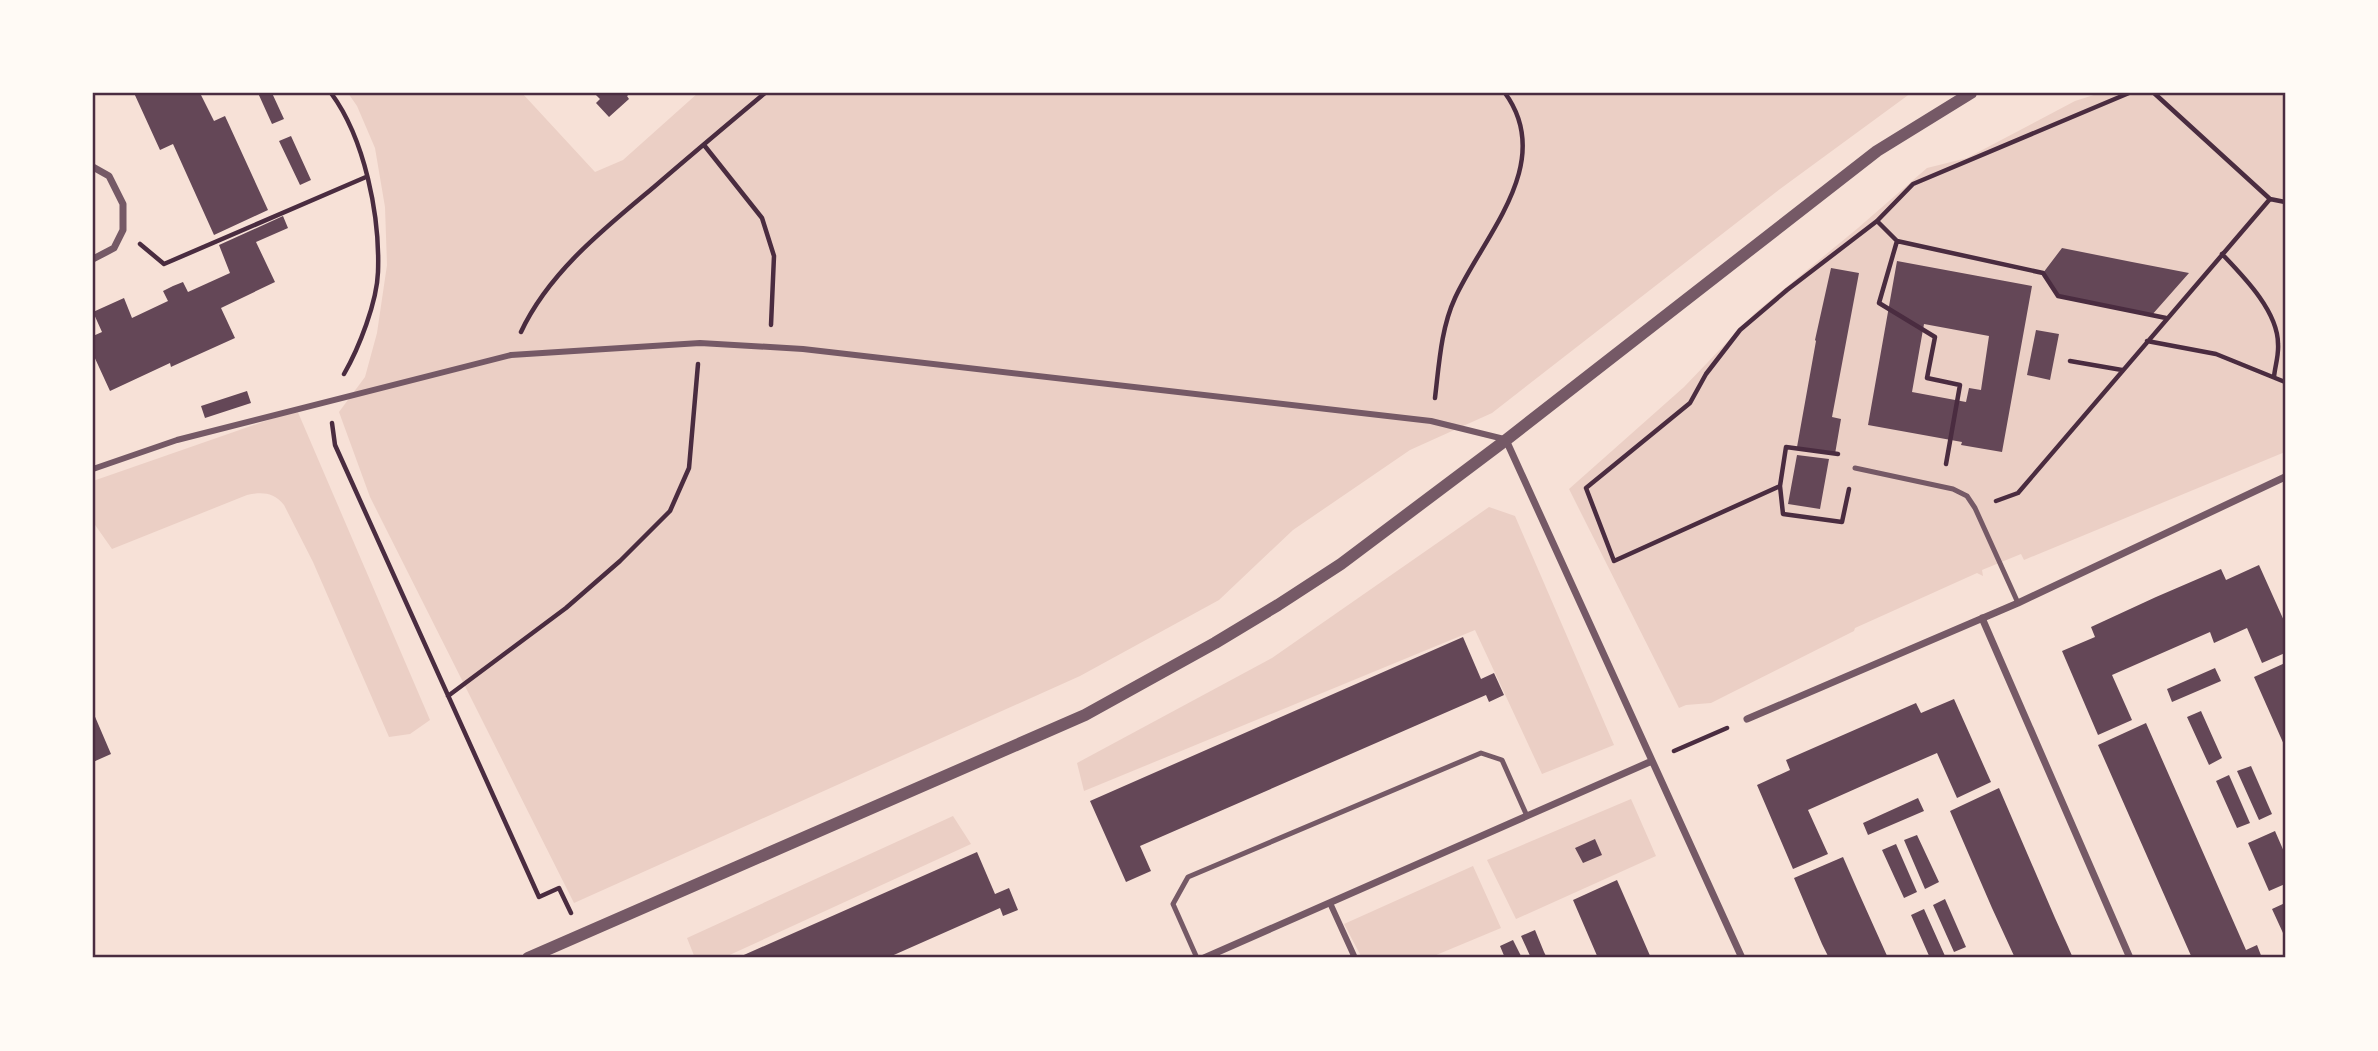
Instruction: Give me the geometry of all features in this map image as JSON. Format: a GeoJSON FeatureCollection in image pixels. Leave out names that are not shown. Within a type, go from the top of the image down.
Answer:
{"type":"FeatureCollection","features":[{"type":"Feature","properties":{"kind":"street"},"geometry":{"type":"LineString","coordinates":[[528,958],[1085,715],[1278,605],[1341,564],[1506,440],[1877,150],[1972,93]]}},
{"type":"Feature","properties":{"kind":"street"},"geometry":{"type":"LineString","coordinates":[[93,167],[109,176],[123,204],[123,230],[114,248],[93,259]]}},
{"type":"Feature","properties":{"kind":"street"},"geometry":{"type":"LineString","coordinates":[[93,469],[177,440],[511,355],[700,343],[803,349],[1432,421],[1506,440]]}},
{"type":"Feature","properties":{"kind":"street"},"geometry":{"type":"LineString","coordinates":[[1506,440],[1742,958]]}},
{"type":"Feature","properties":{"kind":"street"},"geometry":{"type":"LineString","coordinates":[[1747,719],[2018,603],[2285,477]]}},
{"type":"Feature","properties":{"kind":"street"},"geometry":{"type":"LineString","coordinates":[[1982,618],[2130,958]]}},
{"type":"Feature","properties":{"kind":"street"},"geometry":{"type":"LineString","coordinates":[[1205,958],[1652,761]]}},
{"type":"Feature","properties":{"kind":"street"},"geometry":{"type":"LineString","coordinates":[[1330,903],[1354,958]]}},
{"type":"Feature","properties":{"kind":"lane"},"geometry":{"type":"LineString","coordinates":[[1854,468],[1942,486],[1967,496],[2018,603]]}},
{"type":"Feature","properties":{"kind":"lane"},"geometry":{"type":"LineString","coordinates":[[1197,958],[1173,904],[1188,877],[1481,753],[1502,760],[1527,816]]}},
{"type":"Feature","properties":{"kind":"path"},"geometry":{"type":"LineString","coordinates":[[331,93],[341,106],[357,141],[373,201],[379,275],[370,312],[348,367],[328,400],[335,445],[539,897],[559,888],[582,934]]}},
{"type":"Feature","properties":{"kind":"path"},"geometry":{"type":"LineString","coordinates":[[511,355],[528,316],[547,289],[578,255],[616,219],[765,93]]}},
{"type":"Feature","properties":{"kind":"path"},"geometry":{"type":"LineString","coordinates":[[1432,421],[1443,336],[1454,300],[1520,174],[1525,150],[1520,123],[1505,93]]}},
{"type":"Feature","properties":{"kind":"path"},"geometry":{"type":"LineString","coordinates":[[1780,486],[1614,561],[1586,488],[1690,403],[1706,374],[1740,330],[1877,221],[1913,184],[2129,93]]}},
{"type":"Feature","properties":{"kind":"path"},"geometry":{"type":"LineString","coordinates":[[2154,93],[2270,199],[2285,201]]}},
{"type":"Feature","properties":{"kind":"path"},"geometry":{"type":"LineString","coordinates":[[704,145],[762,218],[774,256],[770,347]]}},
{"type":"Feature","properties":{"kind":"path"},"geometry":{"type":"LineString","coordinates":[[123,230],[164,264],[366,177]]}},
{"type":"Feature","properties":{"kind":"path"},"geometry":{"type":"LineString","coordinates":[[1975,508],[2018,493],[2270,199]]}},
{"type":"Feature","properties":{"kind":"path"},"geometry":{"type":"LineString","coordinates":[[1877,221],[1897,241],[2043,273],[2058,296],[2167,318]]}},
{"type":"Feature","properties":{"kind":"path"},"geometry":{"type":"LineString","coordinates":[[1897,241],[1879,303],[1935,337],[1927,377],[1961,385],[1942,486]]}},
{"type":"Feature","properties":{"kind":"path"},"geometry":{"type":"LineString","coordinates":[[2221,254],[2252,285],[2270,315],[2279,343],[2274,377]]}},
{"type":"Feature","properties":{"kind":"path"},"geometry":{"type":"LineString","coordinates":[[2147,341],[2216,355],[2285,382]]}},
{"type":"Feature","properties":{"kind":"path"},"geometry":{"type":"LineString","coordinates":[[448,696],[566,608],[621,561],[670,510],[689,468],[700,343]]}},
{"type":"Feature","properties":{"kind":"path"},"geometry":{"type":"LineString","coordinates":[[2070,360],[2123,370]]}},
{"type":"Feature","properties":{"kind":"path"},"geometry":{"type":"LineString","coordinates":[[1786,447],[1839,454],[1854,468],[1842,522],[1783,514],[1780,486],[1786,447]]}},
{"type":"Feature","properties":{"kind":"path"},"geometry":{"type":"LineString","coordinates":[[1652,761],[1747,719]]}},
{"type":"Feature","properties":{"kind":"shaded area"},"geometry":{"type":"Polygon","coordinates":[[[348,93],[522,93],[595,172],[623,160],[698,93],[1911,93],[1780,189],[1492,413],[1410,450],[1293,530],[1219,600],[1080,676],[574,903],[370,497],[339,412],[365,377],[377,333],[387,265],[385,207],[375,148],[357,106],[348,93]]]}},
{"type":"Feature","properties":{"kind":"shaded area"},"geometry":{"type":"Polygon","coordinates":[[[2100,93],[2285,93],[2285,452],[2024,560],[2021,554],[1982,570],[1983,576],[1977,573],[1855,628],[1854,631],[1711,703],[1679,708],[1569,489],[1684,387],[1755,313],[1927,168],[1967,158],[2075,101],[2100,93]]]}},
{"type":"Feature","properties":{"kind":"shaded area"},"geometry":{"type":"Polygon","coordinates":[[[297,410],[430,720],[410,734],[389,737],[313,562],[284,505],[276,498],[262,493],[247,495],[112,549],[93,522],[93,481],[297,410]]]}},
{"type":"Feature","properties":{"kind":"shaded area"},"geometry":{"type":"Polygon","coordinates":[[[1489,507],[1515,516],[1614,745],[1542,774],[1475,630],[1084,791],[1077,763],[1272,658],[1489,507]]]}},
{"type":"Feature","properties":{"kind":"shaded area"},"geometry":{"type":"Polygon","coordinates":[[[1631,799],[1656,856],[1516,919],[1487,860],[1631,799]]]}},
{"type":"Feature","properties":{"kind":"shaded area"},"geometry":{"type":"Polygon","coordinates":[[[953,816],[971,844],[723,958],[695,958],[687,938],[953,816]]]}},
{"type":"Feature","properties":{"kind":"shaded area"},"geometry":{"type":"Polygon","coordinates":[[[1473,866],[1501,928],[1429,958],[1362,958],[1344,924],[1473,866]]]}},
{"type":"Feature","properties":{"kind":"building"},"geometry":{"type":"Polygon","coordinates":[[[134,93],[200,93],[214,121],[225,116],[268,210],[214,235],[173,144],[160,150],[134,93]]]}},
{"type":"Feature","properties":{"kind":"building"},"geometry":{"type":"Polygon","coordinates":[[[258,93],[272,93],[284,119],[272,124],[258,93]]]}},
{"type":"Feature","properties":{"kind":"building"},"geometry":{"type":"Polygon","coordinates":[[[594,93],[631,93],[627,96],[629,99],[609,117],[596,103],[600,99],[594,93]]]}},
{"type":"Feature","properties":{"kind":"building"},"geometry":{"type":"Polygon","coordinates":[[[291,136],[311,180],[300,185],[279,141],[291,136]]]}},
{"type":"Feature","properties":{"kind":"building"},"geometry":{"type":"Polygon","coordinates":[[[283,216],[288,228],[256,242],[275,282],[221,308],[235,338],[171,367],[170,363],[110,391],[93,354],[93,336],[102,332],[93,312],[124,298],[132,318],[168,301],[163,291],[173,286],[183,282],[188,292],[230,273],[219,245],[283,216]]]}},
{"type":"Feature","properties":{"kind":"building"},"geometry":{"type":"Polygon","coordinates":[[[2062,248],[2189,273],[2151,316],[2058,296],[2043,273],[2062,248]]]}},
{"type":"Feature","properties":{"kind":"building"},"geometry":{"type":"Polygon","coordinates":[[[1897,261],[2032,286],[2002,452],[1868,425],[1897,261]],[[1924,324],[1912,392],[1966,402],[1969,388],[1981,390],[1989,336],[1924,324]]]}},
{"type":"Feature","properties":{"kind":"building"},"geometry":{"type":"Polygon","coordinates":[[[1831,268],[1859,273],[1832,417],[1841,419],[1835,454],[1797,447],[1815,340],[1831,268]]]}},
{"type":"Feature","properties":{"kind":"building"},"geometry":{"type":"Polygon","coordinates":[[[2036,330],[2059,334],[2050,380],[2027,375],[2036,330]]]}},
{"type":"Feature","properties":{"kind":"building"},"geometry":{"type":"Polygon","coordinates":[[[247,391],[251,403],[205,418],[201,406],[247,391]]]}},
{"type":"Feature","properties":{"kind":"building"},"geometry":{"type":"Polygon","coordinates":[[[1797,455],[1829,459],[1820,509],[1788,504],[1797,455]]]}},
{"type":"Feature","properties":{"kind":"building"},"geometry":{"type":"Polygon","coordinates":[[[2259,565],[2285,623],[2285,653],[2262,663],[2247,628],[2214,643],[2210,632],[2112,675],[2132,720],[2098,735],[2062,651],[2095,637],[2091,627],[2156,597],[2221,569],[2226,580],[2259,565]]]}},
{"type":"Feature","properties":{"kind":"building"},"geometry":{"type":"Polygon","coordinates":[[[1463,637],[1481,679],[1494,673],[1504,695],[1489,702],[1486,695],[1140,846],[1151,871],[1126,882],[1090,801],[1463,637]]]}},
{"type":"Feature","properties":{"kind":"building"},"geometry":{"type":"Polygon","coordinates":[[[2285,663],[2285,747],[2254,677],[2285,663]]]}},
{"type":"Feature","properties":{"kind":"building"},"geometry":{"type":"Polygon","coordinates":[[[2215,668],[2221,681],[2172,702],[2167,689],[2215,668]]]}},
{"type":"Feature","properties":{"kind":"building"},"geometry":{"type":"Polygon","coordinates":[[[1954,699],[1991,782],[1957,798],[1937,753],[1873,781],[1808,810],[1828,854],[1793,869],[1757,785],[1790,770],[1786,760],[1916,703],[1921,713],[1954,699]]]}},
{"type":"Feature","properties":{"kind":"building"},"geometry":{"type":"Polygon","coordinates":[[[2201,711],[2222,758],[2209,765],[2187,717],[2201,711]]]}},
{"type":"Feature","properties":{"kind":"building"},"geometry":{"type":"Polygon","coordinates":[[[93,712],[111,754],[93,762],[93,712]]]}},
{"type":"Feature","properties":{"kind":"building"},"geometry":{"type":"Polygon","coordinates":[[[2146,723],[2246,950],[2257,945],[2262,958],[2192,958],[2098,745],[2146,723]]]}},
{"type":"Feature","properties":{"kind":"building"},"geometry":{"type":"Polygon","coordinates":[[[2251,766],[2272,814],[2259,820],[2237,771],[2251,766]]]}},
{"type":"Feature","properties":{"kind":"building"},"geometry":{"type":"Polygon","coordinates":[[[2229,775],[2250,823],[2237,828],[2216,781],[2229,775]]]}},
{"type":"Feature","properties":{"kind":"building"},"geometry":{"type":"Polygon","coordinates":[[[1999,788],[2073,958],[2015,958],[1992,908],[1950,811],[1999,788]]]}},
{"type":"Feature","properties":{"kind":"building"},"geometry":{"type":"Polygon","coordinates":[[[1918,798],[1924,811],[1868,835],[1863,823],[1918,798]]]}},
{"type":"Feature","properties":{"kind":"building"},"geometry":{"type":"Polygon","coordinates":[[[2275,831],[2285,854],[2285,884],[2269,891],[2248,843],[2275,831]]]}},
{"type":"Feature","properties":{"kind":"building"},"geometry":{"type":"Polygon","coordinates":[[[1917,835],[1939,882],[1925,889],[1904,840],[1917,835]]]}},
{"type":"Feature","properties":{"kind":"building"},"geometry":{"type":"Polygon","coordinates":[[[1595,839],[1602,855],[1583,863],[1575,848],[1595,839]]]}},
{"type":"Feature","properties":{"kind":"building"},"geometry":{"type":"Polygon","coordinates":[[[1896,844],[1917,892],[1904,898],[1882,850],[1896,844]]]}},
{"type":"Feature","properties":{"kind":"building"},"geometry":{"type":"Polygon","coordinates":[[[977,852],[995,894],[1009,888],[1018,910],[1003,916],[1000,908],[887,958],[737,958],[977,852]]]}},
{"type":"Feature","properties":{"kind":"building"},"geometry":{"type":"Polygon","coordinates":[[[1843,857],[1888,958],[1829,958],[1822,944],[1794,878],[1843,857]]]}},
{"type":"Feature","properties":{"kind":"building"},"geometry":{"type":"Polygon","coordinates":[[[1617,880],[1651,958],[1598,958],[1573,900],[1617,880]]]}},
{"type":"Feature","properties":{"kind":"building"},"geometry":{"type":"Polygon","coordinates":[[[1945,899],[1966,947],[1954,952],[1933,905],[1945,899]]]}},
{"type":"Feature","properties":{"kind":"building"},"geometry":{"type":"Polygon","coordinates":[[[2285,903],[2285,932],[2283,933],[2272,909],[2285,903]]]}},
{"type":"Feature","properties":{"kind":"building"},"geometry":{"type":"Polygon","coordinates":[[[1924,909],[1945,956],[1941,958],[1930,958],[1911,915],[1924,909]]]}},
{"type":"Feature","properties":{"kind":"building"},"geometry":{"type":"Polygon","coordinates":[[[1535,930],[1547,958],[1531,958],[1521,936],[1535,930]]]}},
{"type":"Feature","properties":{"kind":"building"},"geometry":{"type":"Polygon","coordinates":[[[1513,940],[1522,958],[1505,958],[1500,946],[1513,940]]]}}]}
